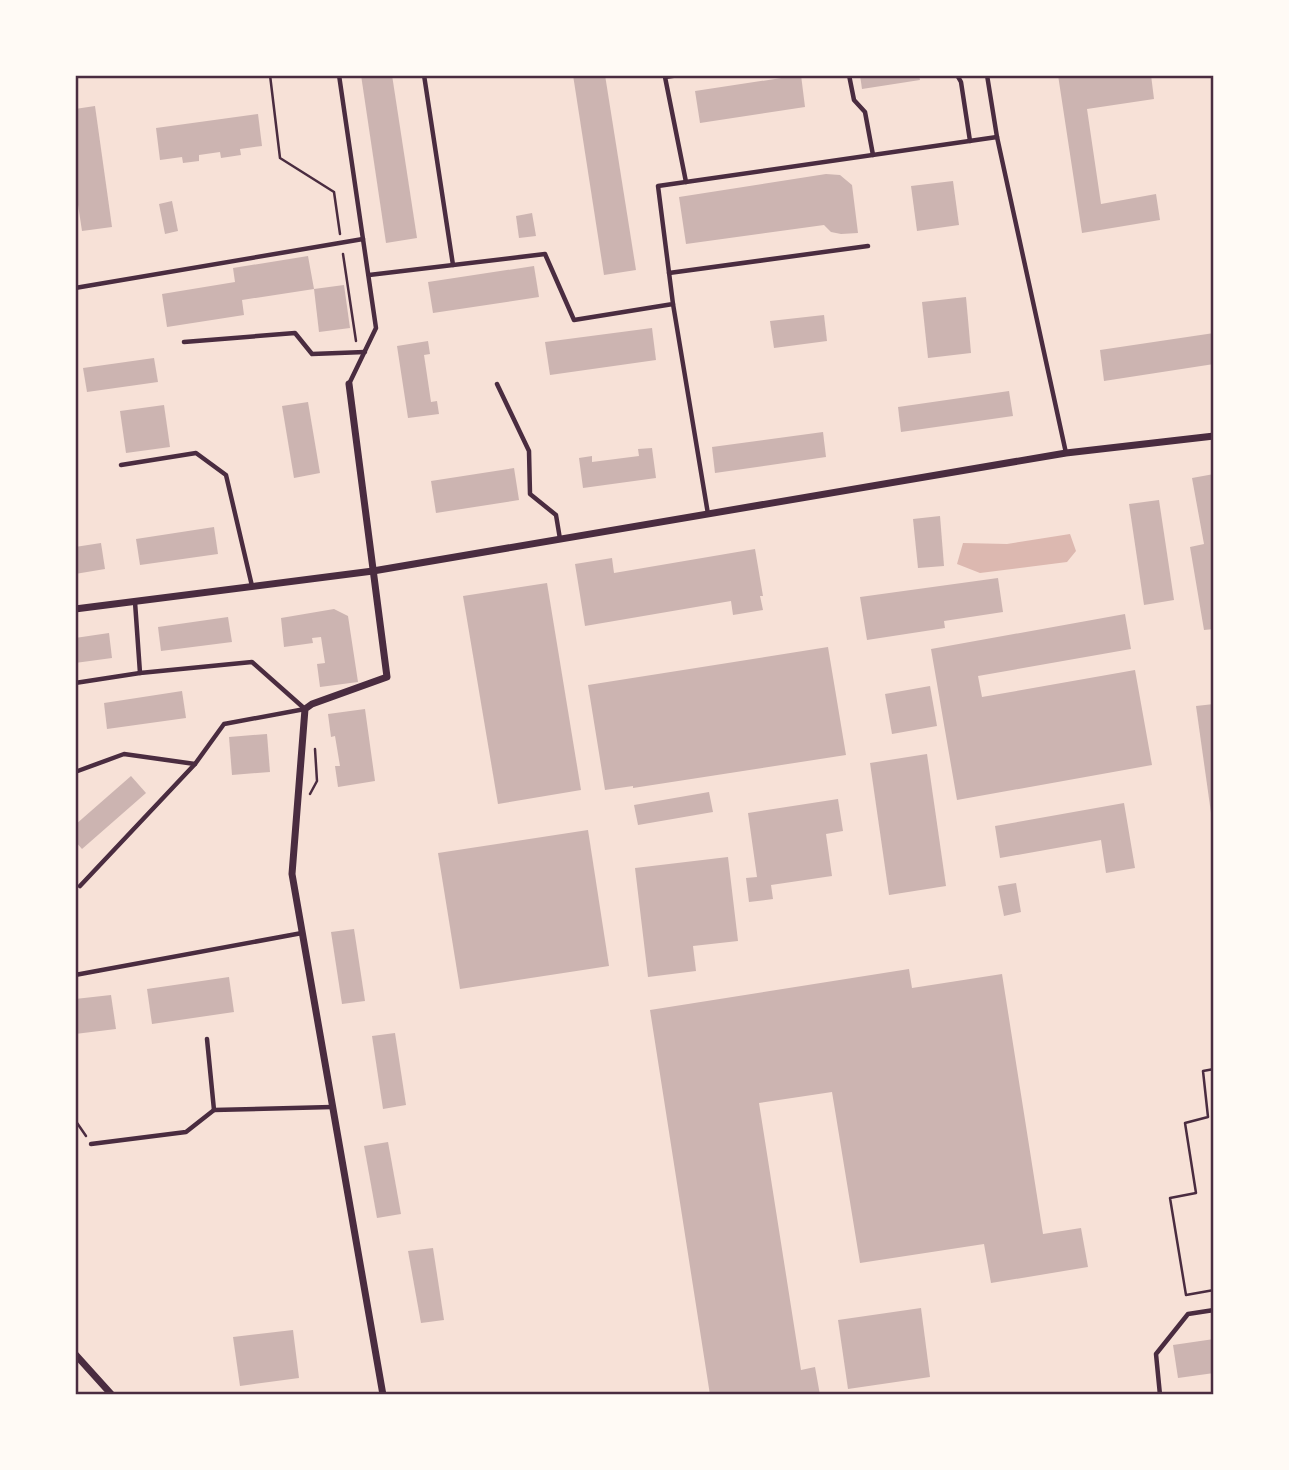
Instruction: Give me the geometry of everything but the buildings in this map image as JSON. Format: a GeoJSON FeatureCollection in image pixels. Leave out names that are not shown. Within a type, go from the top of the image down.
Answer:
{"type":"FeatureCollection","features":[{"type":"Feature","properties":{"kind":"street"},"geometry":{"type":"LineString","coordinates":[[349,384],[387,677],[305,709],[292,874],[383,1395]]}},
{"type":"Feature","properties":{"kind":"street"},"geometry":{"type":"LineString","coordinates":[[75,609],[373,571],[1066,453],[1214,436]]}},
{"type":"Feature","properties":{"kind":"street"},"geometry":{"type":"LineString","coordinates":[[75,1354],[112,1395]]}},
{"type":"Feature","properties":{"kind":"lane"},"geometry":{"type":"LineString","coordinates":[[339,75],[376,328],[349,384]]}},
{"type":"Feature","properties":{"kind":"lane"},"geometry":{"type":"LineString","coordinates":[[424,75],[453,265]]}},
{"type":"Feature","properties":{"kind":"lane"},"geometry":{"type":"LineString","coordinates":[[679,75],[666,77],[686,182]]}},
{"type":"Feature","properties":{"kind":"lane"},"geometry":{"type":"LineString","coordinates":[[849,75],[854,100],[865,112],[873,155]]}},
{"type":"Feature","properties":{"kind":"lane"},"geometry":{"type":"LineString","coordinates":[[957,75],[961,82],[970,141]]}},
{"type":"Feature","properties":{"kind":"lane"},"geometry":{"type":"LineString","coordinates":[[987,75],[997,137],[1066,453]]}},
{"type":"Feature","properties":{"kind":"lane"},"geometry":{"type":"LineString","coordinates":[[708,514],[673,304],[658,186],[997,137]]}},
{"type":"Feature","properties":{"kind":"lane"},"geometry":{"type":"LineString","coordinates":[[75,288],[363,239]]}},
{"type":"Feature","properties":{"kind":"lane"},"geometry":{"type":"LineString","coordinates":[[669,273],[868,246]]}},
{"type":"Feature","properties":{"kind":"lane"},"geometry":{"type":"LineString","coordinates":[[369,275],[545,254],[574,320],[673,304]]}},
{"type":"Feature","properties":{"kind":"lane"},"geometry":{"type":"LineString","coordinates":[[184,342],[295,332],[312,354],[365,352]]}},
{"type":"Feature","properties":{"kind":"lane"},"geometry":{"type":"LineString","coordinates":[[497,384],[528,451],[530,494],[556,515],[560,539]]}},
{"type":"Feature","properties":{"kind":"lane"},"geometry":{"type":"LineString","coordinates":[[121,465],[196,453],[226,475],[252,587]]}},
{"type":"Feature","properties":{"kind":"lane"},"geometry":{"type":"LineString","coordinates":[[135,602],[141,673]]}},
{"type":"Feature","properties":{"kind":"lane"},"geometry":{"type":"LineString","coordinates":[[75,683],[141,673],[252,662],[305,709]]}},
{"type":"Feature","properties":{"kind":"lane"},"geometry":{"type":"LineString","coordinates":[[80,886],[195,764],[224,724],[305,709]]}},
{"type":"Feature","properties":{"kind":"lane"},"geometry":{"type":"LineString","coordinates":[[75,772],[124,754],[195,764]]}},
{"type":"Feature","properties":{"kind":"lane"},"geometry":{"type":"LineString","coordinates":[[75,975],[302,933]]}},
{"type":"Feature","properties":{"kind":"lane"},"geometry":{"type":"LineString","coordinates":[[207,1039],[214,1110]]}},
{"type":"Feature","properties":{"kind":"lane"},"geometry":{"type":"LineString","coordinates":[[91,1144],[186,1132],[214,1110],[332,1107]]}},
{"type":"Feature","properties":{"kind":"lane"},"geometry":{"type":"LineString","coordinates":[[1160,1395],[1156,1354],[1188,1314],[1214,1310]]}},
{"type":"Feature","properties":{"kind":"path"},"geometry":{"type":"LineString","coordinates":[[270,75],[280,158],[334,192],[358,352]]}},
{"type":"Feature","properties":{"kind":"path"},"geometry":{"type":"LineString","coordinates":[[1214,1069],[1203,1071],[1208,1117],[1185,1123],[1196,1193],[1170,1198],[1186,1295],[1214,1290]]}},
{"type":"Feature","properties":{"kind":"path"},"geometry":{"type":"LineString","coordinates":[[75,1120],[91,1144]]}},
{"type":"Feature","properties":{"kind":"shaded area"},"geometry":{"type":"Polygon","coordinates":[[[1070,534],[1076,551],[1067,562],[980,573],[957,564],[963,543],[1007,544],[1070,534]]]}}]}
